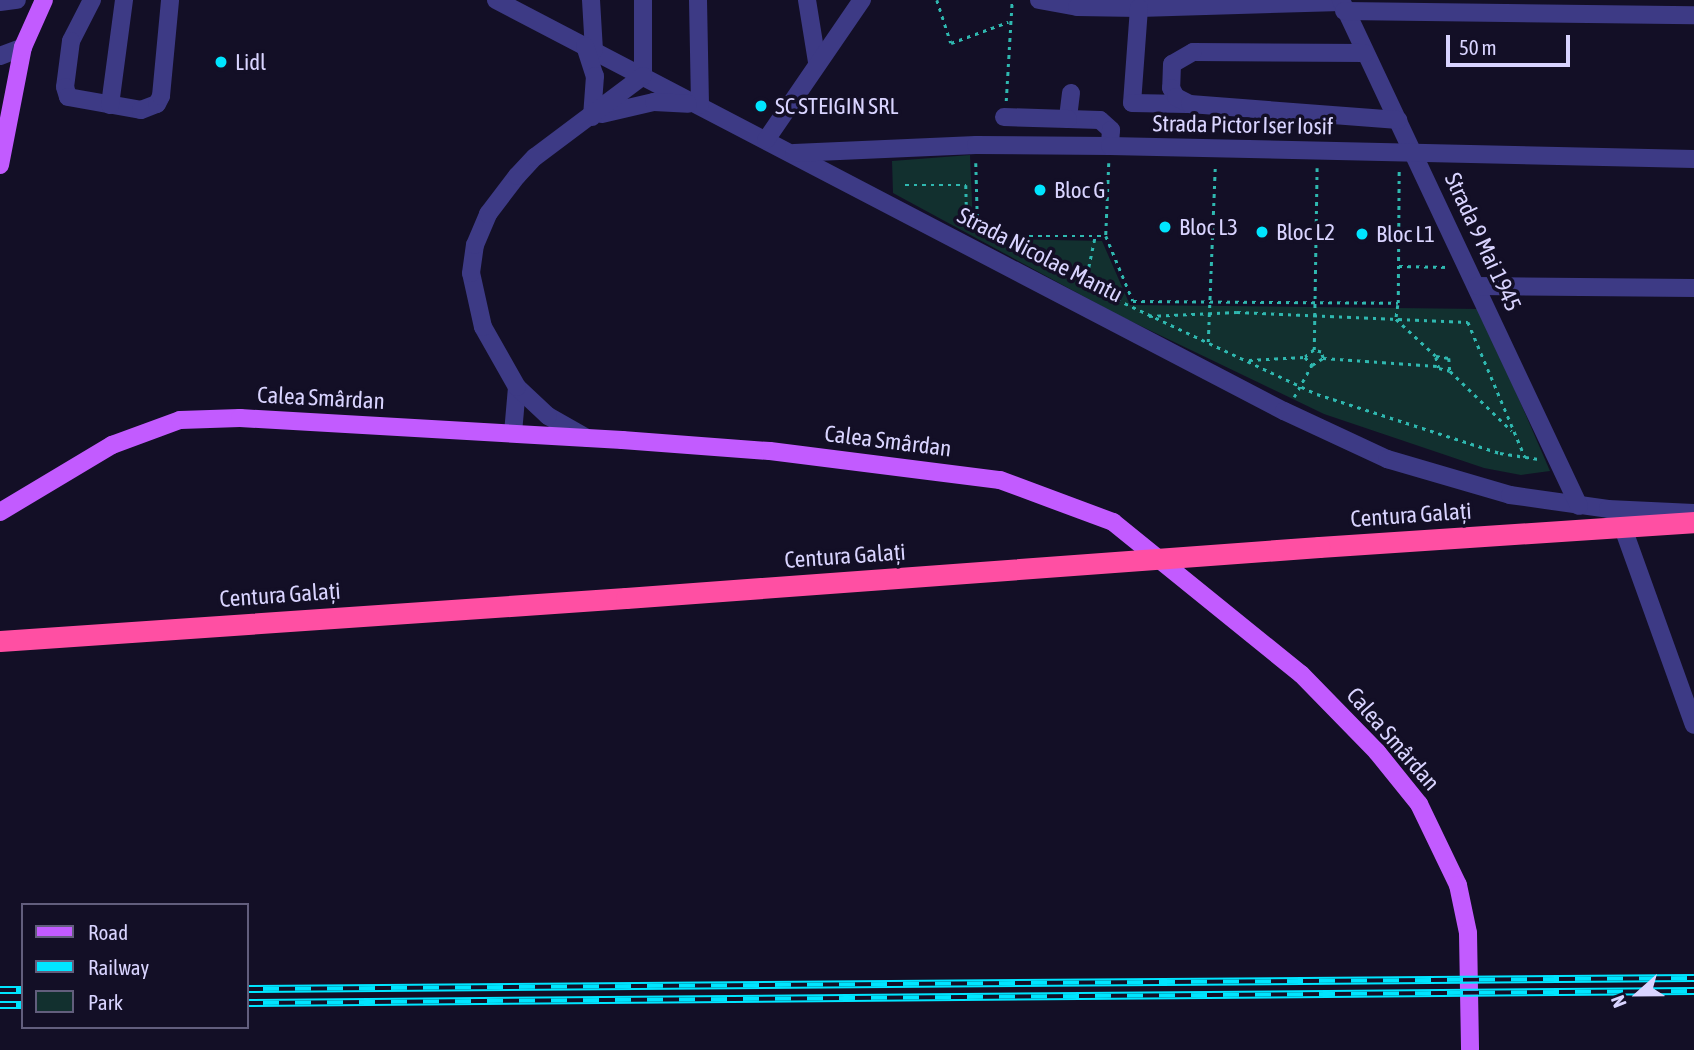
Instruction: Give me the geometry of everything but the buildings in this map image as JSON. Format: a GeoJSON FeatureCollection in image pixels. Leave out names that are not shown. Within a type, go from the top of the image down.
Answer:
{"type":"FeatureCollection","features":[{"type":"Feature","properties":{"kind":"highway","name":"Centura Galați"},"geometry":{"type":"LineString","coordinates":[[0,641],[1694,522]]}},
{"type":"Feature","properties":{"kind":"main road"},"geometry":{"type":"LineString","coordinates":[[0,165],[3,129],[23,47],[44,0]]}},
{"type":"Feature","properties":{"kind":"main road","name":"Calea Smârdan"},"geometry":{"type":"LineString","coordinates":[[0,512],[112,445],[180,420],[240,418],[770,451],[1000,480],[1113,522],[1301,674],[1377,752],[1419,804],[1450,863],[1465,914],[1470,1050]]}},
{"type":"Feature","properties":{"kind":"street"},"geometry":{"type":"LineString","coordinates":[[0,2],[17,0]]}},
{"type":"Feature","properties":{"kind":"street"},"geometry":{"type":"LineString","coordinates":[[92,0],[71,41],[65,87],[68,97],[141,110],[157,104],[170,0]]}},
{"type":"Feature","properties":{"kind":"street"},"geometry":{"type":"LineString","coordinates":[[110,105],[124,0]]}},
{"type":"Feature","properties":{"kind":"street","name":"Strada Nicolae Mantu"},"geometry":{"type":"LineString","coordinates":[[496,0],[1284,411],[1387,459],[1446,478],[1579,506],[1694,513]]}},
{"type":"Feature","properties":{"kind":"street"},"geometry":{"type":"LineString","coordinates":[[592,0],[590,48],[595,76],[592,117]]}},
{"type":"Feature","properties":{"kind":"street"},"geometry":{"type":"LineString","coordinates":[[587,438],[548,416],[517,387],[483,327],[473,300],[475,245],[488,214],[517,176],[535,158],[643,76],[643,0]]}},
{"type":"Feature","properties":{"kind":"street"},"geometry":{"type":"LineString","coordinates":[[592,117],[654,102],[699,106],[698,0]]}},
{"type":"Feature","properties":{"kind":"street"},"geometry":{"type":"LineString","coordinates":[[807,0],[817,62]]}},
{"type":"Feature","properties":{"kind":"street"},"geometry":{"type":"LineString","coordinates":[[766,140],[862,0]]}},
{"type":"Feature","properties":{"kind":"street"},"geometry":{"type":"LineString","coordinates":[[1038,0],[1077,7],[1139,8],[1342,4],[1569,6],[1694,15]]}},
{"type":"Feature","properties":{"kind":"street","name":"Strada 9 Mai 1945"},"geometry":{"type":"LineString","coordinates":[[1342,4],[1398,120],[1408,155],[1469,267],[1562,464],[1579,506]]}},
{"type":"Feature","properties":{"kind":"street"},"geometry":{"type":"LineString","coordinates":[[1139,8],[1132,103],[1190,104],[1398,120]]}},
{"type":"Feature","properties":{"kind":"street"},"geometry":{"type":"LineString","coordinates":[[0,56],[23,47]]}},
{"type":"Feature","properties":{"kind":"street"},"geometry":{"type":"LineString","coordinates":[[1190,104],[1176,97],[1171,88],[1172,64],[1181,55],[1365,53]]}},
{"type":"Feature","properties":{"kind":"street"},"geometry":{"type":"LineString","coordinates":[[1068,119],[1071,93]]}},
{"type":"Feature","properties":{"kind":"street"},"geometry":{"type":"LineString","coordinates":[[1004,117],[1100,120],[1111,130],[1110,146]]}},
{"type":"Feature","properties":{"kind":"street","name":"Strada Pictor Iser Iosif"},"geometry":{"type":"LineString","coordinates":[[790,153],[976,145],[1694,159]]}},
{"type":"Feature","properties":{"kind":"street"},"geometry":{"type":"LineString","coordinates":[[1477,286],[1694,288]]}},
{"type":"Feature","properties":{"kind":"street"},"geometry":{"type":"LineString","coordinates":[[513,433],[517,387]]}},
{"type":"Feature","properties":{"kind":"street"},"geometry":{"type":"LineString","coordinates":[[1623,528],[1694,725]]}},
{"type":"Feature","properties":{"kind":"path"},"geometry":{"type":"LineString","coordinates":[[937,0],[951,43],[1007,22]]}},
{"type":"Feature","properties":{"kind":"path"},"geometry":{"type":"LineString","coordinates":[[1004,117],[1007,22],[1012,0]]}},
{"type":"Feature","properties":{"kind":"path"},"geometry":{"type":"LineString","coordinates":[[976,145],[978,233]]}},
{"type":"Feature","properties":{"kind":"path"},"geometry":{"type":"LineString","coordinates":[[1110,146],[1107,236],[1133,301],[1398,303]]}},
{"type":"Feature","properties":{"kind":"path"},"geometry":{"type":"LineString","coordinates":[[1208,342],[1216,148]]}},
{"type":"Feature","properties":{"kind":"path"},"geometry":{"type":"LineString","coordinates":[[1246,360],[1306,357],[1314,350],[1317,151]]}},
{"type":"Feature","properties":{"kind":"path"},"geometry":{"type":"LineString","coordinates":[[1395,319],[1408,155]]}},
{"type":"Feature","properties":{"kind":"path"},"geometry":{"type":"LineString","coordinates":[[905,185],[976,184]]}},
{"type":"Feature","properties":{"kind":"path"},"geometry":{"type":"LineString","coordinates":[[966,185],[968,228],[998,242]]}},
{"type":"Feature","properties":{"kind":"path"},"geometry":{"type":"LineString","coordinates":[[986,236],[1107,236]]}},
{"type":"Feature","properties":{"kind":"path"},"geometry":{"type":"LineString","coordinates":[[1085,285],[1096,236]]}},
{"type":"Feature","properties":{"kind":"path"},"geometry":{"type":"LineString","coordinates":[[1043,264],[1147,316],[1302,387],[1451,438],[1562,464]]}},
{"type":"Feature","properties":{"kind":"path"},"geometry":{"type":"LineString","coordinates":[[1399,266],[1469,267]]}},
{"type":"Feature","properties":{"kind":"path"},"geometry":{"type":"LineString","coordinates":[[1147,316],[1210,313],[1315,314],[1468,322],[1525,457]]}},
{"type":"Feature","properties":{"kind":"path"},"geometry":{"type":"LineString","coordinates":[[1395,319],[1436,356],[1448,358],[1450,371]]}},
{"type":"Feature","properties":{"kind":"path"},"geometry":{"type":"LineString","coordinates":[[1314,350],[1321,352],[1322,358]]}},
{"type":"Feature","properties":{"kind":"path"},"geometry":{"type":"LineString","coordinates":[[1436,356],[1437,366]]}},
{"type":"Feature","properties":{"kind":"path"},"geometry":{"type":"LineString","coordinates":[[1306,357],[1312,365]]}},
{"type":"Feature","properties":{"kind":"path"},"geometry":{"type":"LineString","coordinates":[[1284,411],[1302,387],[1312,365],[1322,358],[1437,366],[1450,371],[1515,433]]}},
{"type":"Feature","properties":{"kind":"green space"},"geometry":{"type":"Polygon","coordinates":[[[970,155],[973,226],[998,239],[1102,241],[1130,305],[1480,309],[1550,471],[1521,475],[1484,468],[1324,414],[1120,316],[893,193],[892,161],[970,155]]]}},
{"type":"Feature","properties":{"kind":"railway"},"geometry":{"type":"LineString","coordinates":[[248,989],[1694,978]]}},
{"type":"Feature","properties":{"kind":"railway"},"geometry":{"type":"LineString","coordinates":[[0,990],[21,990]]}},
{"type":"Feature","properties":{"kind":"railway"},"geometry":{"type":"LineString","coordinates":[[248,1003],[1694,991]]}},
{"type":"Feature","properties":{"kind":"railway"},"geometry":{"type":"LineString","coordinates":[[0,1005],[21,1005]]}},
{"type":"Feature","properties":{"kind":"place","name":"Lidl"},"geometry":{"type":"Point","coordinates":[221,62]}},
{"type":"Feature","properties":{"kind":"place","name":"SC STEIGIN SRL"},"geometry":{"type":"Point","coordinates":[761,106]}},
{"type":"Feature","properties":{"kind":"place","name":"Bloc G"},"geometry":{"type":"Point","coordinates":[1040,190]}},
{"type":"Feature","properties":{"kind":"place","name":"Bloc L3"},"geometry":{"type":"Point","coordinates":[1165,227]}},
{"type":"Feature","properties":{"kind":"place","name":"Bloc L2"},"geometry":{"type":"Point","coordinates":[1262,232]}},
{"type":"Feature","properties":{"kind":"place","name":"Bloc L1"},"geometry":{"type":"Point","coordinates":[1362,234]}}]}
